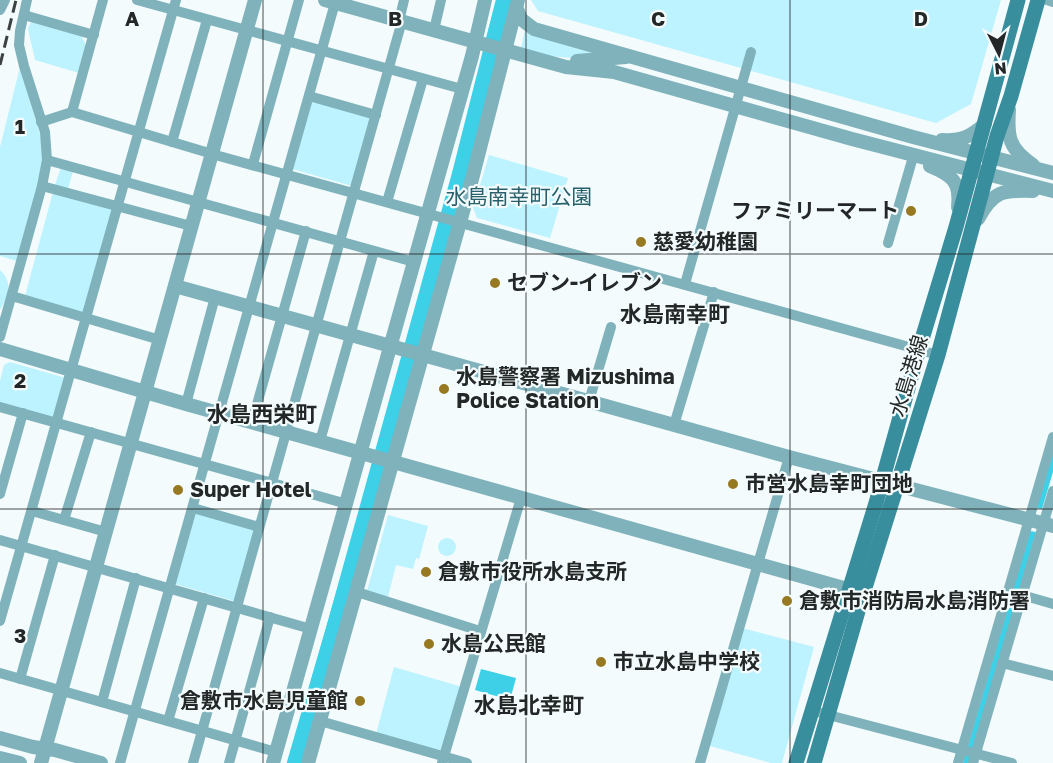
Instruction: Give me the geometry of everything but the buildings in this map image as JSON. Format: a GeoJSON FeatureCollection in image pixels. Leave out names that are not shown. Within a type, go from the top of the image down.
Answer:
{"type":"FeatureCollection","features":[{"type":"Feature","properties":{"kind":"main road","name":"水島港線"},"geometry":{"type":"LineString","coordinates":[[984,155],[985,124],[1018,0]]}},
{"type":"Feature","properties":{"kind":"main road","name":"水島港線"},"geometry":{"type":"LineString","coordinates":[[814,763],[829,715],[881,482],[919,349],[957,227],[984,155],[1011,96],[1038,0]]}},
{"type":"Feature","properties":{"kind":"main road","name":"水島港線"},"geometry":{"type":"LineString","coordinates":[[796,763],[812,711],[855,592],[897,486],[938,355],[972,231],[979,172]]}},
{"type":"Feature","properties":{"kind":"street"},"geometry":{"type":"LineString","coordinates":[[0,10],[5,0]]}},
{"type":"Feature","properties":{"kind":"street"},"geometry":{"type":"LineString","coordinates":[[0,338],[42,186],[47,159],[47,142],[20,45],[20,31],[27,0]]}},
{"type":"Feature","properties":{"kind":"street"},"geometry":{"type":"LineString","coordinates":[[72,112],[103,0]]}},
{"type":"Feature","properties":{"kind":"street"},"geometry":{"type":"LineString","coordinates":[[137,0],[174,5],[207,20],[462,89]]}},
{"type":"Feature","properties":{"kind":"street"},"geometry":{"type":"LineString","coordinates":[[41,763],[255,0]]}},
{"type":"Feature","properties":{"kind":"street"},"geometry":{"type":"LineString","coordinates":[[253,165],[299,0]]}},
{"type":"Feature","properties":{"kind":"street"},"geometry":{"type":"LineString","coordinates":[[193,763],[388,70],[404,0]]}},
{"type":"Feature","properties":{"kind":"street"},"geometry":{"type":"LineString","coordinates":[[435,30],[441,0]]}},
{"type":"Feature","properties":{"kind":"street"},"geometry":{"type":"LineString","coordinates":[[308,763],[357,592],[378,458],[408,350],[471,183],[491,46],[485,0]]}},
{"type":"Feature","properties":{"kind":"street"},"geometry":{"type":"LineString","coordinates":[[1047,0],[1053,2]]}},
{"type":"Feature","properties":{"kind":"street"},"geometry":{"type":"LineString","coordinates":[[120,763],[322,51],[331,1],[366,5],[401,21],[566,67],[614,72],[910,156],[1053,192]]}},
{"type":"Feature","properties":{"kind":"street"},"geometry":{"type":"LineString","coordinates":[[0,673],[235,740],[275,758],[347,504],[378,458],[408,350],[414,262],[433,215],[462,89],[517,3]]}},
{"type":"Feature","properties":{"kind":"street"},"geometry":{"type":"LineString","coordinates":[[517,3],[521,19],[534,29],[913,137],[1048,172]]}},
{"type":"Feature","properties":{"kind":"street"},"geometry":{"type":"LineString","coordinates":[[1,615],[174,5]]}},
{"type":"Feature","properties":{"kind":"street"},"geometry":{"type":"LineString","coordinates":[[24,15],[94,35]]}},
{"type":"Feature","properties":{"kind":"street"},"geometry":{"type":"LineString","coordinates":[[172,142],[207,20]]}},
{"type":"Feature","properties":{"kind":"street"},"geometry":{"type":"LineString","coordinates":[[685,284],[751,52]]}},
{"type":"Feature","properties":{"kind":"street"},"geometry":{"type":"LineString","coordinates":[[548,61],[580,62],[633,56]]}},
{"type":"Feature","properties":{"kind":"street"},"geometry":{"type":"LineString","coordinates":[[387,202],[423,79]]}},
{"type":"Feature","properties":{"kind":"street"},"geometry":{"type":"LineString","coordinates":[[309,96],[375,115]]}},
{"type":"Feature","properties":{"kind":"street"},"geometry":{"type":"LineString","coordinates":[[1011,96],[1008,126],[1014,148],[1021,156],[1048,172]]}},
{"type":"Feature","properties":{"kind":"street"},"geometry":{"type":"LineString","coordinates":[[41,122],[72,112],[253,165],[938,355]]}},
{"type":"Feature","properties":{"kind":"street"},"geometry":{"type":"LineString","coordinates":[[913,137],[960,140],[985,124]]}},
{"type":"Feature","properties":{"kind":"street"},"geometry":{"type":"LineString","coordinates":[[910,156],[941,170],[957,185],[960,195],[957,227]]}},
{"type":"Feature","properties":{"kind":"street"},"geometry":{"type":"LineString","coordinates":[[888,243],[910,156]]}},
{"type":"Feature","properties":{"kind":"street"},"geometry":{"type":"LineString","coordinates":[[47,159],[414,262]]}},
{"type":"Feature","properties":{"kind":"street"},"geometry":{"type":"LineString","coordinates":[[42,186],[191,226]]}},
{"type":"Feature","properties":{"kind":"street"},"geometry":{"type":"LineString","coordinates":[[972,231],[987,204],[999,194],[1016,191],[1053,192]]}},
{"type":"Feature","properties":{"kind":"street"},"geometry":{"type":"LineString","coordinates":[[252,422],[306,231]]}},
{"type":"Feature","properties":{"kind":"street"},"geometry":{"type":"LineString","coordinates":[[320,441],[374,251]]}},
{"type":"Feature","properties":{"kind":"street"},"geometry":{"type":"LineString","coordinates":[[175,286],[789,457],[1048,525]]}},
{"type":"Feature","properties":{"kind":"street"},"geometry":{"type":"LineString","coordinates":[[674,425],[714,292]]}},
{"type":"Feature","properties":{"kind":"street"},"geometry":{"type":"LineString","coordinates":[[12,296],[160,340]]}},
{"type":"Feature","properties":{"kind":"street"},"geometry":{"type":"LineString","coordinates":[[186,404],[215,297]]}},
{"type":"Feature","properties":{"kind":"street"},"geometry":{"type":"LineString","coordinates":[[589,401],[611,327]]}},
{"type":"Feature","properties":{"kind":"street"},"geometry":{"type":"LineString","coordinates":[[0,349],[186,404],[855,592]]}},
{"type":"Feature","properties":{"kind":"street"},"geometry":{"type":"LineString","coordinates":[[0,407],[347,504]]}},
{"type":"Feature","properties":{"kind":"street"},"geometry":{"type":"LineString","coordinates":[[0,494],[24,413]]}},
{"type":"Feature","properties":{"kind":"street"},"geometry":{"type":"LineString","coordinates":[[64,520],[91,432]]}},
{"type":"Feature","properties":{"kind":"street"},"geometry":{"type":"LineString","coordinates":[[970,754],[999,648],[1028,520],[1053,437]]}},
{"type":"Feature","properties":{"kind":"street"},"geometry":{"type":"LineString","coordinates":[[700,763],[789,457]]}},
{"type":"Feature","properties":{"kind":"street"},"geometry":{"type":"LineString","coordinates":[[958,763],[970,754],[1002,663],[999,648],[1048,525],[1053,490]]}},
{"type":"Feature","properties":{"kind":"street"},"geometry":{"type":"LineString","coordinates":[[443,760],[521,498]]}},
{"type":"Feature","properties":{"kind":"street"},"geometry":{"type":"LineString","coordinates":[[193,508],[259,527]]}},
{"type":"Feature","properties":{"kind":"street"},"geometry":{"type":"LineString","coordinates":[[32,511],[106,532]]}},
{"type":"Feature","properties":{"kind":"street"},"geometry":{"type":"LineString","coordinates":[[0,540],[311,629]]}},
{"type":"Feature","properties":{"kind":"street"},"geometry":{"type":"LineString","coordinates":[[20,679],[55,555]]}},
{"type":"Feature","properties":{"kind":"street"},"geometry":{"type":"LineString","coordinates":[[102,702],[136,578]]}},
{"type":"Feature","properties":{"kind":"street"},"geometry":{"type":"LineString","coordinates":[[357,592],[480,631]]}},
{"type":"Feature","properties":{"kind":"street"},"geometry":{"type":"LineString","coordinates":[[1022,595],[1053,604]]}},
{"type":"Feature","properties":{"kind":"street"},"geometry":{"type":"LineString","coordinates":[[168,721],[204,598]]}},
{"type":"Feature","properties":{"kind":"street"},"geometry":{"type":"LineString","coordinates":[[229,763],[270,617]]}},
{"type":"Feature","properties":{"kind":"street"},"geometry":{"type":"LineString","coordinates":[[1002,663],[1053,676]]}},
{"type":"Feature","properties":{"kind":"street"},"geometry":{"type":"LineString","coordinates":[[812,711],[970,754],[1012,763]]}},
{"type":"Feature","properties":{"kind":"street"},"geometry":{"type":"LineString","coordinates":[[320,721],[443,760],[466,763]]}},
{"type":"Feature","properties":{"kind":"street"},"geometry":{"type":"LineString","coordinates":[[0,738],[101,763]]}},
{"type":"Feature","properties":{"kind":"street"},"geometry":{"type":"LineString","coordinates":[[0,758],[20,763]]}},
{"type":"Feature","properties":{"kind":"green space"},"geometry":{"type":"Polygon","coordinates":[[[531,0],[1001,0],[971,104],[936,123],[538,11],[531,0]]]}},
{"type":"Feature","properties":{"kind":"green space"},"geometry":{"type":"Polygon","coordinates":[[[31,22],[81,36],[86,50],[79,73],[35,60],[28,29],[31,22]]]}},
{"type":"Feature","properties":{"kind":"green space"},"geometry":{"type":"Polygon","coordinates":[[[525,29],[604,55],[572,58],[549,56],[521,48],[525,29]]]}},
{"type":"Feature","properties":{"kind":"green space"},"geometry":{"type":"Polygon","coordinates":[[[20,67],[42,141],[42,169],[17,261],[0,256],[0,147],[20,67]]]}},
{"type":"Feature","properties":{"kind":"green space"},"geometry":{"type":"Polygon","coordinates":[[[311,101],[371,118],[352,186],[292,169],[311,101]]]}},
{"type":"Feature","properties":{"kind":"green space","name":"水島南幸町公園"},"geometry":{"type":"Polygon","coordinates":[[[489,155],[568,178],[550,238],[477,218],[473,208],[489,155]]]}},
{"type":"Feature","properties":{"kind":"green space"},"geometry":{"type":"Polygon","coordinates":[[[61,167],[73,171],[68,189],[55,185],[61,167]]]}},
{"type":"Feature","properties":{"kind":"green space"},"geometry":{"type":"Polygon","coordinates":[[[53,192],[113,208],[82,314],[25,296],[53,192]]]}},
{"type":"Feature","properties":{"kind":"green space"},"geometry":{"type":"Polygon","coordinates":[[[0,270],[7,280],[8,290],[0,310],[0,270]]]}},
{"type":"Feature","properties":{"kind":"green space"},"geometry":{"type":"Polygon","coordinates":[[[10,362],[66,378],[54,418],[0,403],[0,381],[4,365],[10,362]]]}},
{"type":"Feature","properties":{"kind":"green space"},"geometry":{"type":"Polygon","coordinates":[[[196,513],[255,530],[234,601],[175,584],[196,513]]]}},
{"type":"Feature","properties":{"kind":"green space"},"geometry":{"type":"Polygon","coordinates":[[[388,515],[428,526],[419,559],[416,558],[413,569],[396,565],[388,597],[367,591],[388,515]]]}},
{"type":"Feature","properties":{"kind":"green space"},"geometry":{"type":"Polygon","coordinates":[[[443,538],[451,538],[456,543],[454,554],[443,556],[438,551],[438,543],[443,538]]]}},
{"type":"Feature","properties":{"kind":"green space"},"geometry":{"type":"Polygon","coordinates":[[[742,628],[814,647],[782,763],[771,763],[710,746],[742,628]]]}},
{"type":"Feature","properties":{"kind":"green space"},"geometry":{"type":"Polygon","coordinates":[[[394,667],[462,687],[443,750],[438,752],[376,734],[394,667]]]}},
{"type":"Feature","properties":{"kind":"water"},"geometry":{"type":"Polygon","coordinates":[[[1053,453],[1053,472],[1042,509],[1036,508],[1053,453]]]}},
{"type":"Feature","properties":{"kind":"water"},"geometry":{"type":"Polygon","coordinates":[[[1030,531],[1036,532],[969,763],[963,763],[1030,531]]]}},
{"type":"Feature","properties":{"kind":"water"},"geometry":{"type":"Polygon","coordinates":[[[481,669],[516,678],[510,700],[475,690],[481,669]]]}},
{"type":"Feature","properties":{"kind":"waterway"},"geometry":{"type":"LineString","coordinates":[[487,41],[498,0]]}},
{"type":"Feature","properties":{"kind":"waterway"},"geometry":{"type":"LineString","coordinates":[[296,763],[461,174],[505,0]]}},
{"type":"Feature","properties":{"kind":"waterway"},"geometry":{"type":"LineString","coordinates":[[444,216],[485,50]]}},
{"type":"Feature","properties":{"kind":"waterway"},"geometry":{"type":"LineString","coordinates":[[407,346],[442,222]]}},
{"type":"Feature","properties":{"kind":"waterway"},"geometry":{"type":"LineString","coordinates":[[377,452],[405,355]]}},
{"type":"Feature","properties":{"kind":"waterway"},"geometry":{"type":"LineString","coordinates":[[289,763],[375,462]]}},
{"type":"Feature","properties":{"kind":"railway"},"geometry":{"type":"LineString","coordinates":[[0,65],[16,0]]}},
{"type":"Feature","properties":{"kind":"place","name":"ファミリーマート"},"geometry":{"type":"Point","coordinates":[911,211]}},
{"type":"Feature","properties":{"kind":"place","name":"慈愛幼稚園"},"geometry":{"type":"Point","coordinates":[641,242]}},
{"type":"Feature","properties":{"kind":"place","name":"セブン-イレブン"},"geometry":{"type":"Point","coordinates":[495,283]}},
{"type":"Feature","properties":{"kind":"place","name":"水島警察署 Mizushima Police Station"},"geometry":{"type":"Point","coordinates":[444,389]}},
{"type":"Feature","properties":{"kind":"place","name":"市営水島幸町団地"},"geometry":{"type":"Point","coordinates":[733,484]}},
{"type":"Feature","properties":{"kind":"place","name":"Super Hotel"},"geometry":{"type":"Point","coordinates":[178,490]}},
{"type":"Feature","properties":{"kind":"place","name":"倉敷市役所水島支所"},"geometry":{"type":"Point","coordinates":[426,572]}},
{"type":"Feature","properties":{"kind":"place","name":"倉敷市消防局水島消防署"},"geometry":{"type":"Point","coordinates":[787,601]}},
{"type":"Feature","properties":{"kind":"place","name":"水島公民館"},"geometry":{"type":"Point","coordinates":[429,644]}},
{"type":"Feature","properties":{"kind":"place","name":"市立水島中学校"},"geometry":{"type":"Point","coordinates":[601,662]}},
{"type":"Feature","properties":{"kind":"place","name":"倉敷市水島児童館"},"geometry":{"type":"Point","coordinates":[360,701]}},
{"type":"Feature","properties":{"kind":"district","name":"水島南幸町"},"geometry":{"type":"Point","coordinates":[675,314]}},
{"type":"Feature","properties":{"kind":"district","name":"水島西栄町"},"geometry":{"type":"Point","coordinates":[262,414]}},
{"type":"Feature","properties":{"kind":"district","name":"水島北幸町"},"geometry":{"type":"Point","coordinates":[529,705]}}]}
